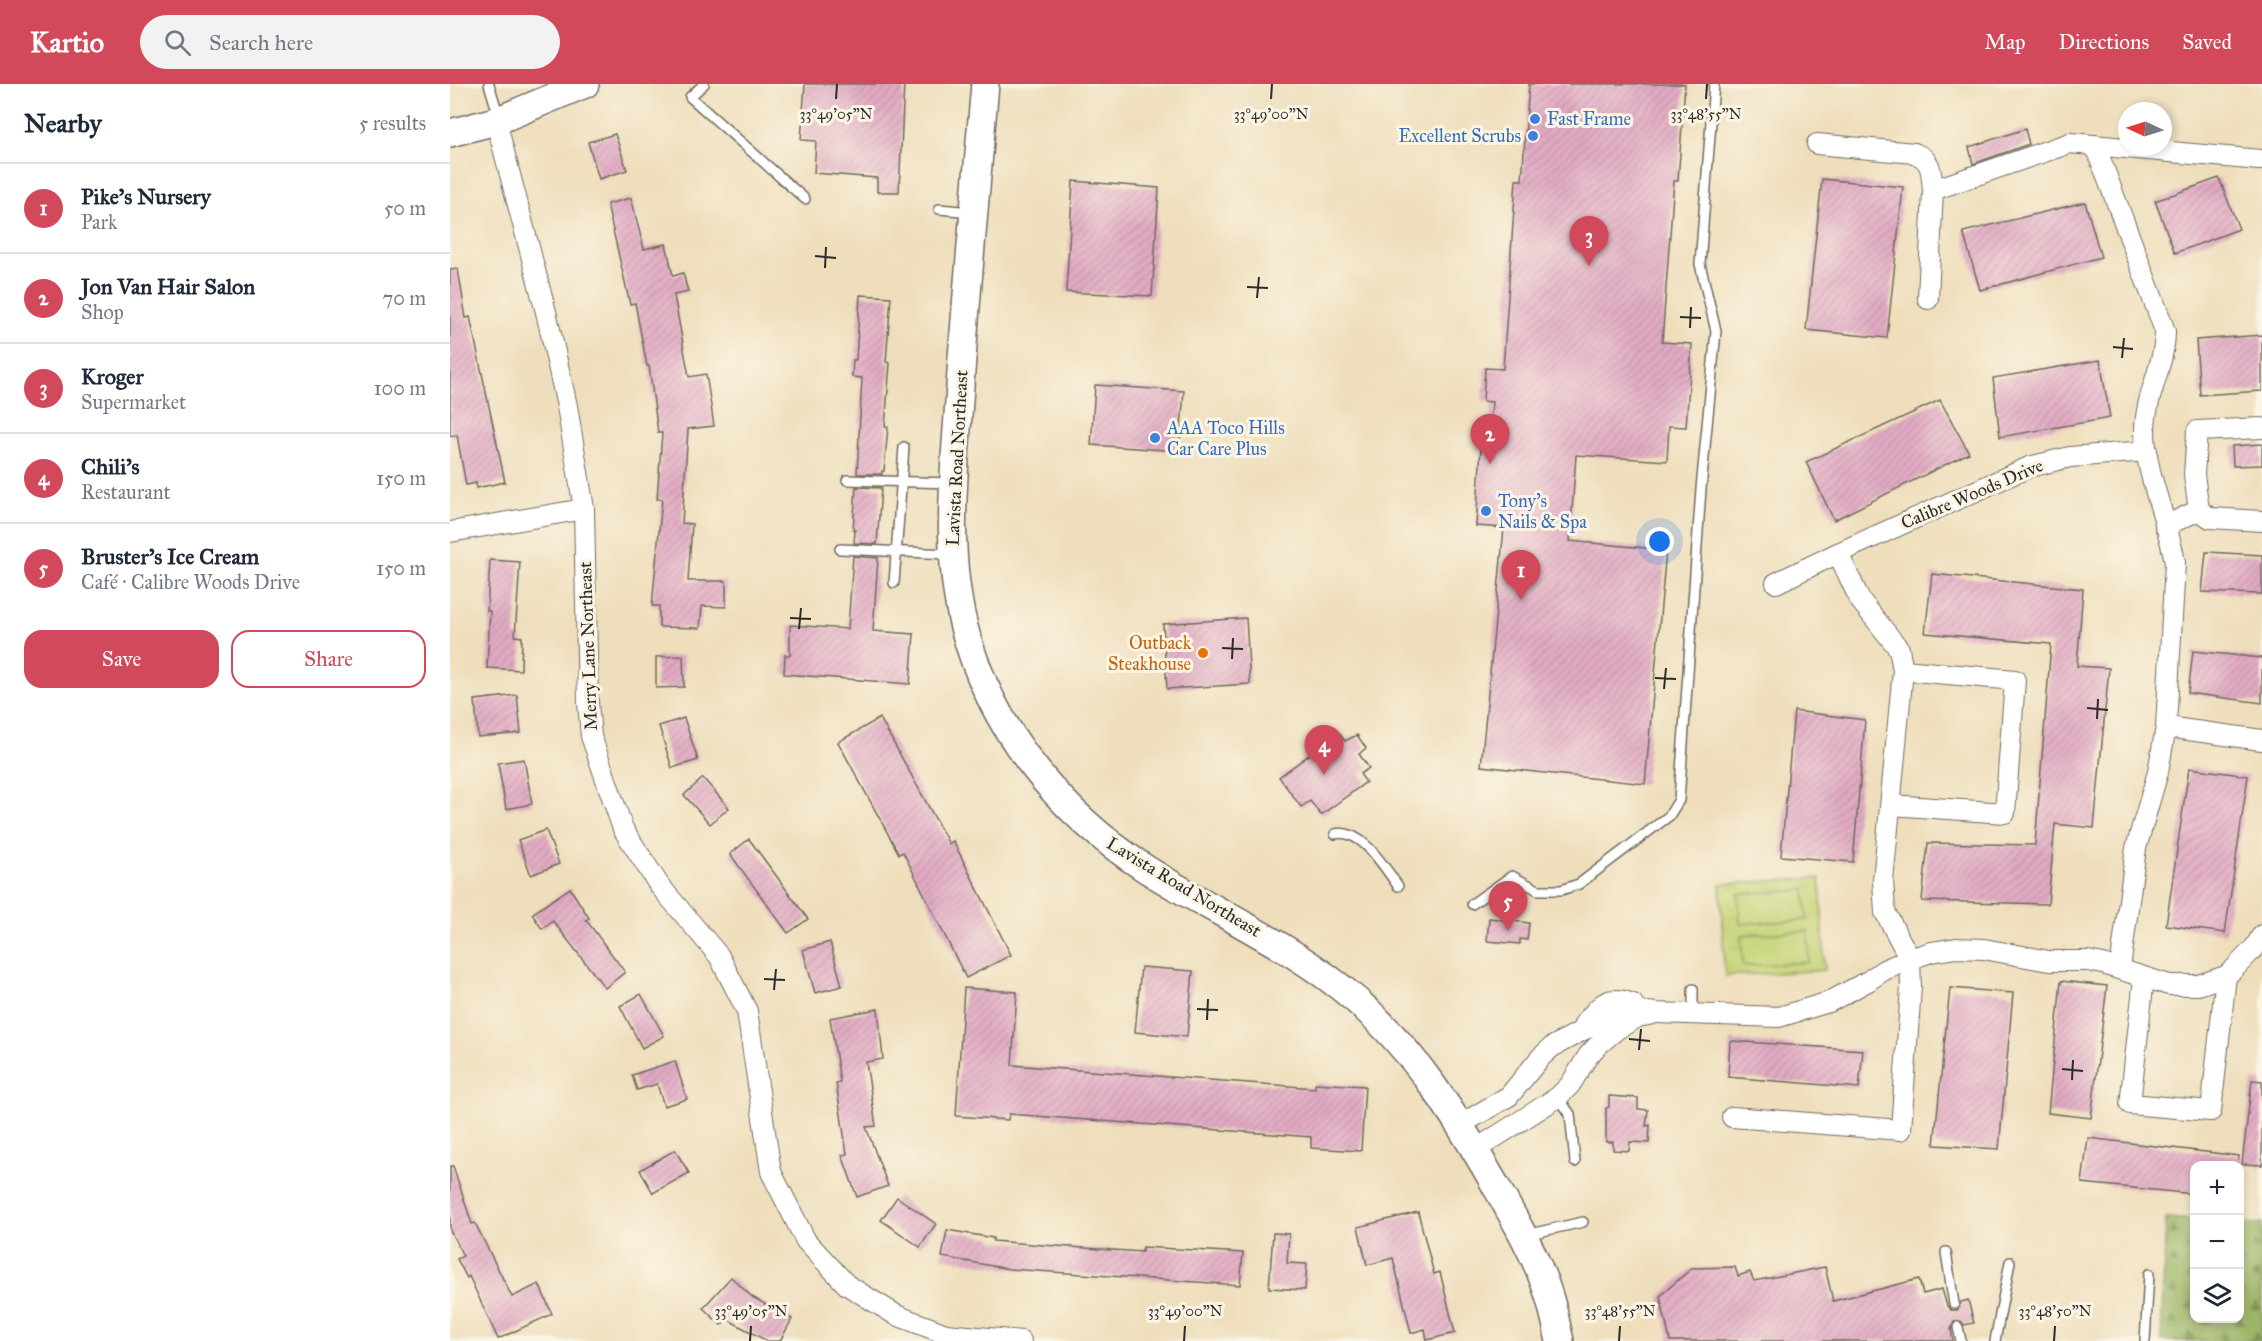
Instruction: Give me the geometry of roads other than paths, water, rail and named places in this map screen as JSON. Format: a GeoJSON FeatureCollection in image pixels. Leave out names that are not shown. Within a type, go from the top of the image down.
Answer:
{"type":"FeatureCollection","features":[{"type":"Feature","properties":{"kind":"main road"},"geometry":{"type":"LineString","coordinates":[[450,133],[498,120],[585,84]]}},
{"type":"Feature","properties":{"kind":"main road","name":"Lavista Road Northeast"},"geometry":{"type":"LineString","coordinates":[[985,84],[973,212],[952,513],[955,584],[964,628],[977,667],[1005,726],[1037,773],[1070,809],[1106,841],[1160,877],[1292,952],[1358,1001],[1407,1050],[1460,1125],[1523,1236],[1547,1288],[1560,1341]]}},
{"type":"Feature","properties":{"kind":"street","name":"Merry Lane Northeast"},"geometry":{"type":"LineString","coordinates":[[498,120],[567,406],[584,509],[588,703],[591,736],[623,829],[659,885],[719,956],[747,1011],[771,1172],[806,1241],[847,1285],[896,1315],[946,1334],[1021,1341]]}},
{"type":"Feature","properties":{"kind":"street"},"geometry":{"type":"LineString","coordinates":[[1933,190],[2070,143],[2260,160]]}},
{"type":"Feature","properties":{"kind":"street"},"geometry":{"type":"LineString","coordinates":[[1817,144],[1914,153],[1927,161],[1933,190],[1928,298]]}},
{"type":"Feature","properties":{"kind":"street"},"geometry":{"type":"LineString","coordinates":[[2095,145],[2164,331],[2163,354],[2145,420],[2147,451],[2155,490],[2172,548],[2175,576],[2166,727],[2158,772],[2136,848],[2120,969]]}},
{"type":"Feature","properties":{"kind":"street"},"geometry":{"type":"LineString","coordinates":[[2262,428],[2197,431],[2194,475],[2199,510],[2210,518],[2262,521]]}},
{"type":"Feature","properties":{"kind":"street","name":"Calibre Woods Drive"},"geometry":{"type":"LineString","coordinates":[[1776,583],[2029,467],[2070,457],[2147,451]]}},
{"type":"Feature","properties":{"kind":"street"},"geometry":{"type":"LineString","coordinates":[[450,532],[584,509]]}},
{"type":"Feature","properties":{"kind":"street"},"geometry":{"type":"LineString","coordinates":[[2165,526],[2199,510]]}},
{"type":"Feature","properties":{"kind":"street"},"geometry":{"type":"LineString","coordinates":[[1732,1117],[1900,1130],[1911,987],[1910,959],[1885,912],[1883,881],[1903,670],[1899,649],[1860,600],[1838,554]]}},
{"type":"Feature","properties":{"kind":"street"},"geometry":{"type":"LineString","coordinates":[[1891,805],[2005,813],[2015,680],[1903,670]]}},
{"type":"Feature","properties":{"kind":"street"},"geometry":{"type":"LineString","coordinates":[[2166,727],[2262,740]]}},
{"type":"Feature","properties":{"kind":"street"},"geometry":{"type":"LineString","coordinates":[[1460,1125],[1509,1096],[1552,1047],[1622,1009],[1656,1013],[1779,1017],[1829,1002],[1850,992],[1884,970],[1910,959],[1948,949],[1984,949],[2049,961],[2088,961],[2169,985],[2198,985],[2226,976],[2245,960],[2262,935]]}},
{"type":"Feature","properties":{"kind":"street"},"geometry":{"type":"LineString","coordinates":[[2144,978],[2130,1104],[2211,1111],[2226,976]]}},
{"type":"Feature","properties":{"kind":"street"},"geometry":{"type":"LineString","coordinates":[[1475,1150],[1558,1097],[1570,1085],[1598,1044],[1626,1023],[1656,1013]]}},
{"type":"Feature","properties":{"kind":"lane"},"geometry":{"type":"LineString","coordinates":[[489,84],[498,120]]}},
{"type":"Feature","properties":{"kind":"lane"},"geometry":{"type":"LineString","coordinates":[[704,84],[690,97],[806,200]]}},
{"type":"Feature","properties":{"kind":"lane"},"geometry":{"type":"LineString","coordinates":[[1472,903],[1512,876],[1538,890],[1560,890],[1579,884],[1669,816],[1679,800],[1701,489],[1716,331],[1700,264],[1714,84]]}},
{"type":"Feature","properties":{"kind":"lane"},"geometry":{"type":"LineString","coordinates":[[939,209],[973,212]]}},
{"type":"Feature","properties":{"kind":"lane"},"geometry":{"type":"LineString","coordinates":[[894,583],[904,447]]}},
{"type":"Feature","properties":{"kind":"lane"},"geometry":{"type":"LineString","coordinates":[[847,480],[954,484]]}},
{"type":"Feature","properties":{"kind":"lane"},"geometry":{"type":"LineString","coordinates":[[840,549],[953,554]]}},
{"type":"Feature","properties":{"kind":"lane"},"geometry":{"type":"LineString","coordinates":[[1335,834],[1343,832],[1360,840],[1375,855],[1398,886]]}},
{"type":"Feature","properties":{"kind":"lane"},"geometry":{"type":"LineString","coordinates":[[1693,989],[1693,1014]]}},
{"type":"Feature","properties":{"kind":"lane"},"geometry":{"type":"LineString","coordinates":[[1558,1097],[1570,1114],[1575,1162]]}},
{"type":"Feature","properties":{"kind":"lane"},"geometry":{"type":"LineString","coordinates":[[1523,1236],[1583,1222]]}},
{"type":"Feature","properties":{"kind":"lane"},"geometry":{"type":"LineString","coordinates":[[1946,1252],[1954,1304]]}},
{"type":"Feature","properties":{"kind":"lane"},"geometry":{"type":"LineString","coordinates":[[1995,1341],[2010,1262]]}},
{"type":"Feature","properties":{"kind":"lane"},"geometry":{"type":"LineString","coordinates":[[2145,1341],[2149,1275]]}},
{"type":"Feature","properties":{"kind":"lane"},"geometry":{"type":"LineString","coordinates":[[1958,1327],[1962,1341]]}},
{"type":"Feature","properties":{"kind":"place","name":"Fast Frame"},"geometry":{"type":"Point","coordinates":[1535,119]}},
{"type":"Feature","properties":{"kind":"place","name":"Excellent Scrubs"},"geometry":{"type":"Point","coordinates":[1533,136]}},
{"type":"Feature","properties":{"kind":"place","name":"Kroger"},"geometry":{"type":"Point","coordinates":[1589,266]}},
{"type":"Feature","properties":{"kind":"place","name":"AAA Toco Hills Car Care Plus"},"geometry":{"type":"Point","coordinates":[1155,438]}},
{"type":"Feature","properties":{"kind":"place","name":"Jon Van Hair Salon"},"geometry":{"type":"Point","coordinates":[1490,464]}},
{"type":"Feature","properties":{"kind":"place","name":"Tony's Nails & Spa"},"geometry":{"type":"Point","coordinates":[1486,511]}},
{"type":"Feature","properties":{"kind":"place","name":"Pike's Nursery"},"geometry":{"type":"Point","coordinates":[1521,600]}},
{"type":"Feature","properties":{"kind":"place","name":"Outback Steakhouse"},"geometry":{"type":"Point","coordinates":[1203,653]}},
{"type":"Feature","properties":{"kind":"place","name":"Chili's"},"geometry":{"type":"Point","coordinates":[1324,775]}},
{"type":"Feature","properties":{"kind":"place","name":"Bruster's Ice Cream"},"geometry":{"type":"Point","coordinates":[1508,931]}}]}
